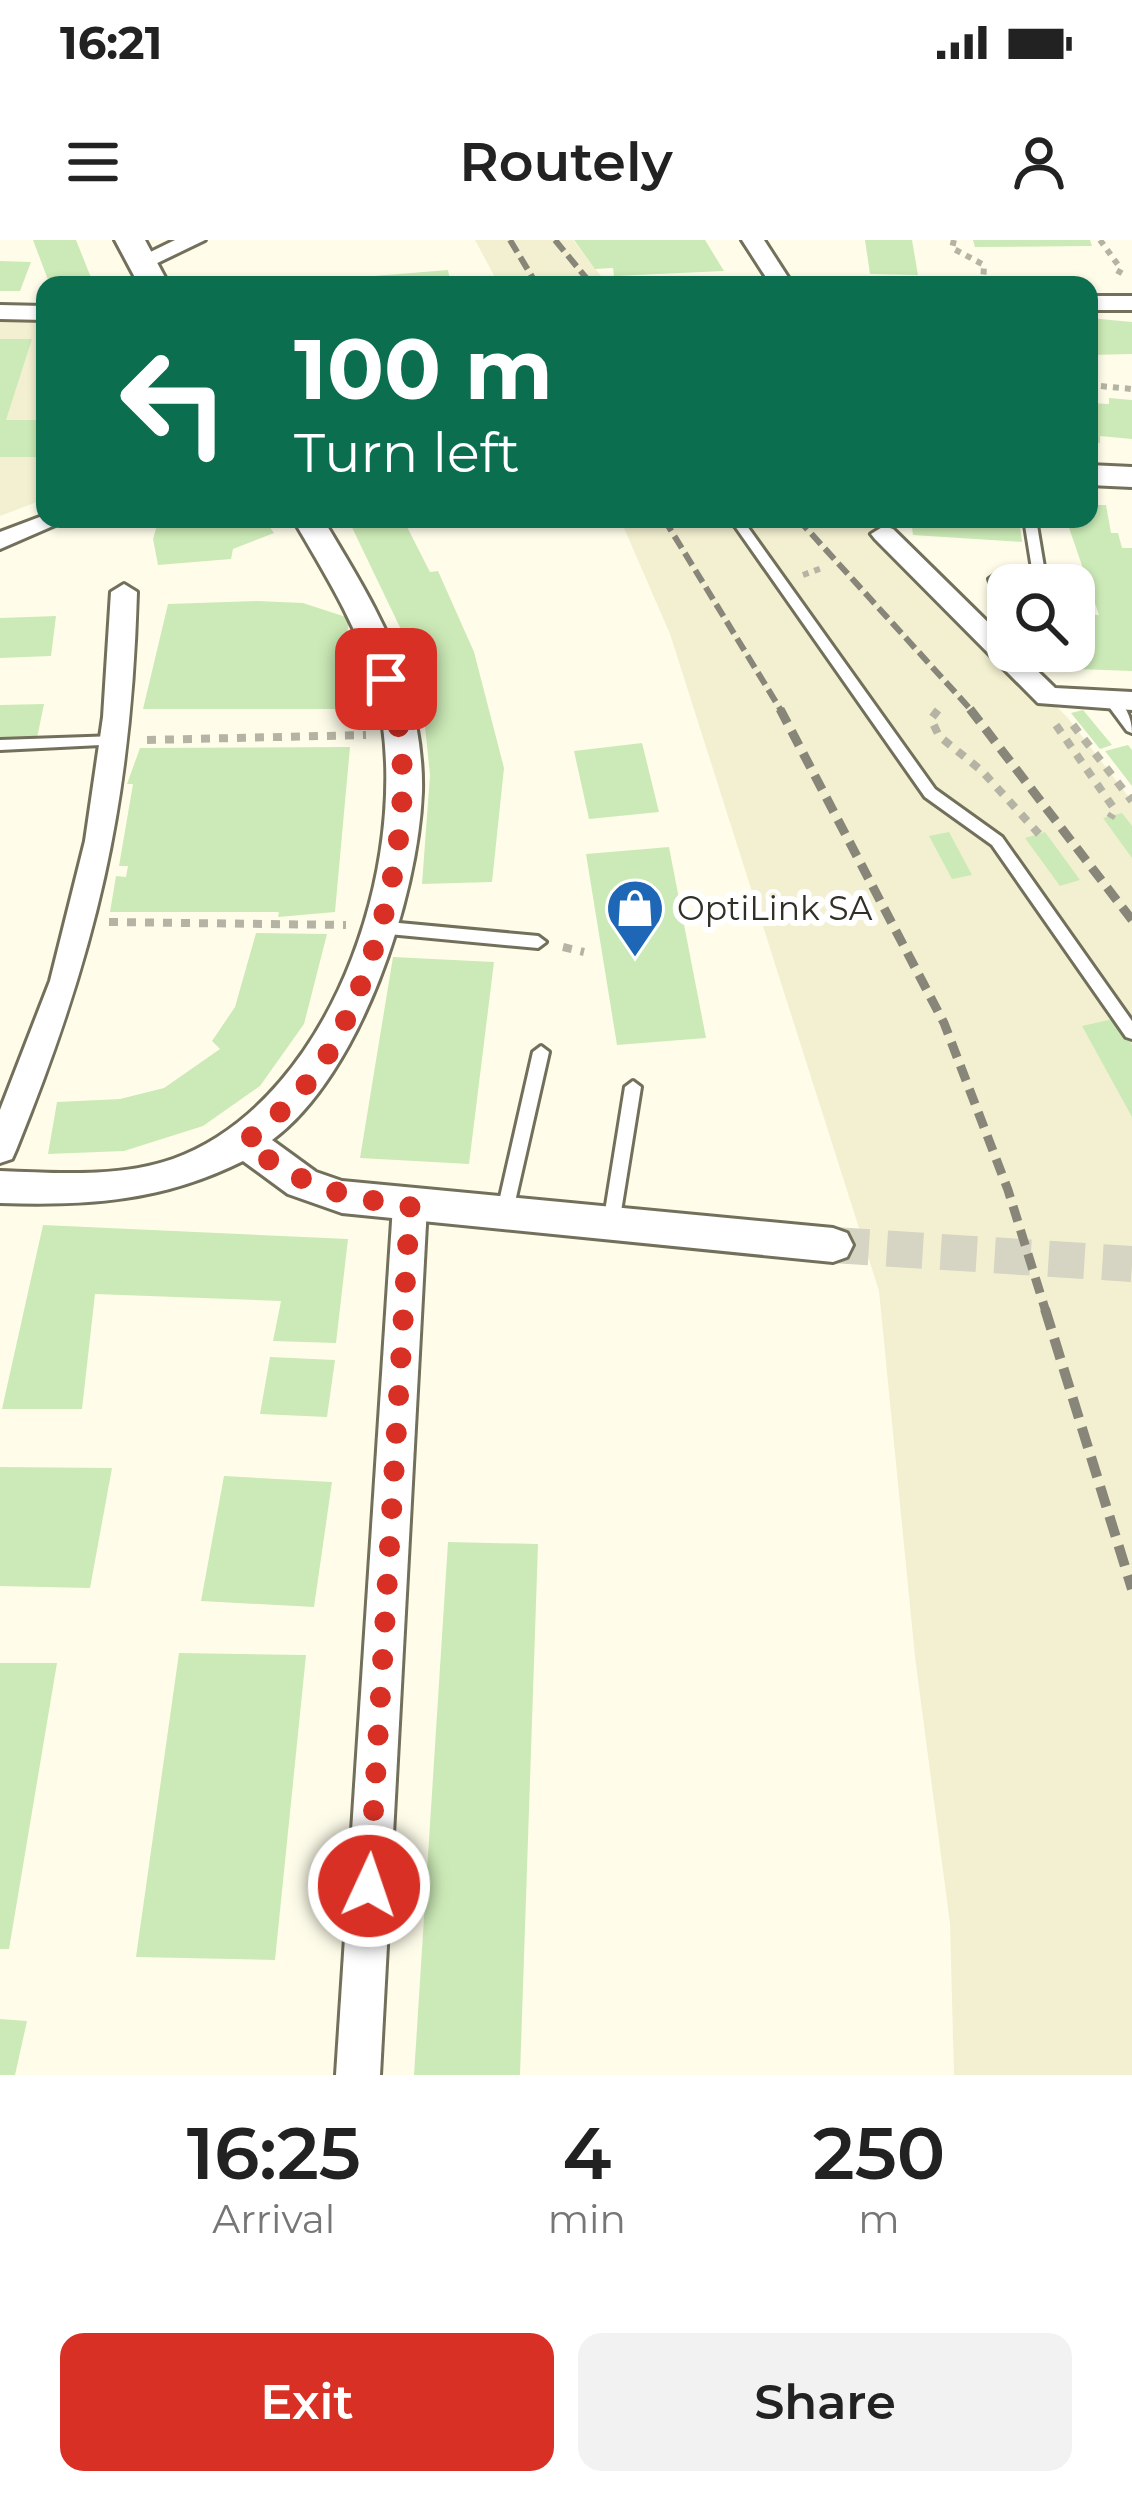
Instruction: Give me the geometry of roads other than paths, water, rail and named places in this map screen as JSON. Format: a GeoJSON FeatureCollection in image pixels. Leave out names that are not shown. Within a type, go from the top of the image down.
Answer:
{"type":"FeatureCollection","features":[{"type":"Feature","properties":{"kind":"main road"},"geometry":{"type":"LineString","coordinates":[[1098,475],[1132,477]]}},
{"type":"Feature","properties":{"kind":"street"},"geometry":{"type":"LineString","coordinates":[[142,262],[194,240]]}},
{"type":"Feature","properties":{"kind":"street"},"geometry":{"type":"LineString","coordinates":[[753,240],[776,276]]}},
{"type":"Feature","properties":{"kind":"street"},"geometry":{"type":"LineString","coordinates":[[1098,303],[1132,303]]}},
{"type":"Feature","properties":{"kind":"street"},"geometry":{"type":"LineString","coordinates":[[0,312],[36,313]]}},
{"type":"Feature","properties":{"kind":"street"},"geometry":{"type":"LineString","coordinates":[[0,541],[36,527]]}},
{"type":"Feature","properties":{"kind":"street"},"geometry":{"type":"LineString","coordinates":[[0,1187],[112,1188],[190,1169],[245,1142],[297,1095],[328,1054],[377,927],[401,839],[405,764],[396,706],[361,618],[313,528]]}},
{"type":"Feature","properties":{"kind":"street"},"geometry":{"type":"LineString","coordinates":[[884,534],[1024,680],[1048,697],[1122,701]]}},
{"type":"Feature","properties":{"kind":"street"},"geometry":{"type":"LineString","coordinates":[[0,1150],[61,995],[83,921],[116,740],[124,592]]}},
{"type":"Feature","properties":{"kind":"street"},"geometry":{"type":"LineString","coordinates":[[245,1142],[302,1183],[342,1197],[832,1245]]}},
{"type":"Feature","properties":{"kind":"street"},"geometry":{"type":"LineString","coordinates":[[358,2075],[410,1206]]}},
{"type":"Feature","properties":{"kind":"lane"},"geometry":{"type":"LineString","coordinates":[[742,528],[930,793],[997,842],[1132,1033]]}},
{"type":"Feature","properties":{"kind":"lane"},"geometry":{"type":"LineString","coordinates":[[1032,528],[1038,564]]}},
{"type":"Feature","properties":{"kind":"lane"},"geometry":{"type":"LineString","coordinates":[[1122,701],[1132,728]]}},
{"type":"Feature","properties":{"kind":"lane"},"geometry":{"type":"LineString","coordinates":[[0,745],[116,740]]}},
{"type":"Feature","properties":{"kind":"lane"},"geometry":{"type":"LineString","coordinates":[[377,927],[538,942]]}},
{"type":"Feature","properties":{"kind":"lane"},"geometry":{"type":"LineString","coordinates":[[504,1216],[542,1052]]}},
{"type":"Feature","properties":{"kind":"lane"},"geometry":{"type":"LineString","coordinates":[[611,1224],[633,1087]]}},
{"type":"Feature","properties":{"kind":"tunnel"},"geometry":{"type":"LineString","coordinates":[[833,1245],[1132,1264]]}},
{"type":"Feature","properties":{"kind":"railway"},"geometry":{"type":"LineString","coordinates":[[510,240],[532,276]]}},
{"type":"Feature","properties":{"kind":"railway"},"geometry":{"type":"LineString","coordinates":[[555,240],[585,276]]}},
{"type":"Feature","properties":{"kind":"railway"},"geometry":{"type":"LineString","coordinates":[[670,528],[782,712]]}},
{"type":"Feature","properties":{"kind":"railway"},"geometry":{"type":"LineString","coordinates":[[806,528],[973,712]]}},
{"type":"Feature","properties":{"kind":"railway"},"geometry":{"type":"LineString","coordinates":[[780,709],[944,1023],[1008,1190],[1046,1312]]}},
{"type":"Feature","properties":{"kind":"railway"},"geometry":{"type":"LineString","coordinates":[[970,709],[1132,920]]}},
{"type":"Feature","properties":{"kind":"railway"},"geometry":{"type":"LineString","coordinates":[[1045,1309],[1132,1589]]}},
{"type":"Feature","properties":{"kind":"place","name":"OptiLink SA"},"geometry":{"type":"Point","coordinates":[635,959]}}]}
